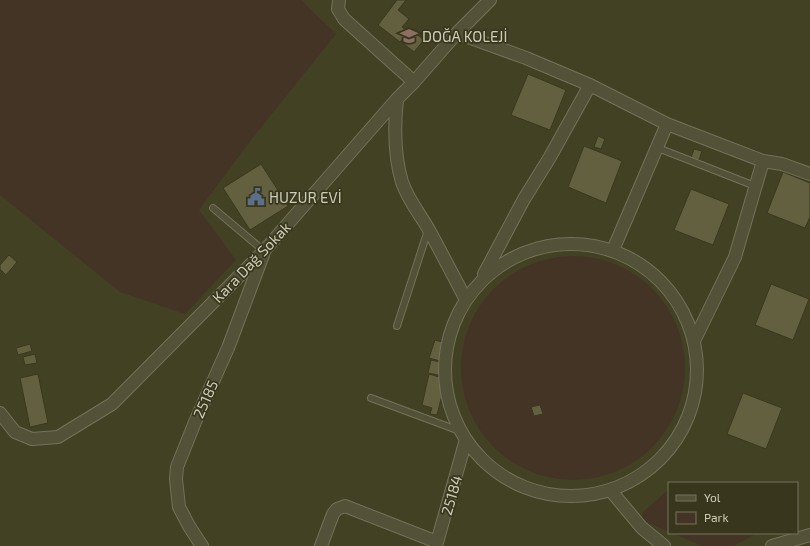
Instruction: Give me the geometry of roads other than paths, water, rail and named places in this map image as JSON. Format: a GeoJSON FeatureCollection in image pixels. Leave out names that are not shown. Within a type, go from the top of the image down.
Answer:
{"type":"FeatureCollection","features":[{"type":"Feature","properties":{"kind":"street"},"geometry":{"type":"LineString","coordinates":[[339,0],[338,9],[344,19],[414,82]]}},
{"type":"Feature","properties":{"kind":"street","name":"Kara Dağ Sokak"},"geometry":{"type":"LineString","coordinates":[[0,413],[15,432],[32,439],[58,437],[112,404],[264,251],[397,99],[457,33],[490,0]]}},
{"type":"Feature","properties":{"kind":"street"},"geometry":{"type":"LineString","coordinates":[[457,33],[526,58],[590,85],[668,124],[763,161],[782,164],[810,174]]}},
{"type":"Feature","properties":{"kind":"street"},"geometry":{"type":"LineString","coordinates":[[483,277],[524,199],[550,157],[590,85]]}},
{"type":"Feature","properties":{"kind":"street"},"geometry":{"type":"LineString","coordinates":[[397,99],[395,131],[400,174],[411,202],[428,229],[465,298]]}},
{"type":"Feature","properties":{"kind":"street"},"geometry":{"type":"LineString","coordinates":[[614,250],[668,124]]}},
{"type":"Feature","properties":{"kind":"street"},"geometry":{"type":"LineString","coordinates":[[694,341],[735,258],[763,161]]}},
{"type":"Feature","properties":{"kind":"street"},"geometry":{"type":"LineString","coordinates":[[579,242],[614,250],[642,264],[666,285],[683,311],[694,341],[697,379],[689,415],[671,448],[644,474],[610,491],[584,497],[556,497],[530,492],[505,480],[483,464],[465,443],[457,430],[450,399],[449,364],[453,328],[465,298],[483,277],[511,256],[544,245],[579,242]]}},
{"type":"Feature","properties":{"kind":"street","name":"25185"},"geometry":{"type":"LineString","coordinates":[[202,546],[179,507],[176,479],[177,467],[228,348],[264,251]]}},
{"type":"Feature","properties":{"kind":"street","name":"25184"},"geometry":{"type":"LineString","coordinates":[[437,544],[465,443]]}},
{"type":"Feature","properties":{"kind":"street"},"geometry":{"type":"LineString","coordinates":[[610,491],[642,528],[664,546]]}},
{"type":"Feature","properties":{"kind":"street"},"geometry":{"type":"LineString","coordinates":[[321,546],[332,514],[337,509],[345,506],[437,544]]}},
{"type":"Feature","properties":{"kind":"street"},"geometry":{"type":"LineString","coordinates":[[772,546],[810,535]]}},
{"type":"Feature","properties":{"kind":"lane"},"geometry":{"type":"LineString","coordinates":[[658,148],[755,186]]}},
{"type":"Feature","properties":{"kind":"lane"},"geometry":{"type":"LineString","coordinates":[[213,208],[264,251]]}},
{"type":"Feature","properties":{"kind":"lane"},"geometry":{"type":"LineString","coordinates":[[397,326],[428,229]]}},
{"type":"Feature","properties":{"kind":"lane"},"geometry":{"type":"LineString","coordinates":[[371,398],[457,430]]}},
{"type":"Feature","properties":{"kind":"place","name":"DOĞA KOLEJİ"},"geometry":{"type":"Point","coordinates":[409,36]}},
{"type":"Feature","properties":{"kind":"place","name":"HUZUR EVİ"},"geometry":{"type":"Point","coordinates":[256,197]}}]}
